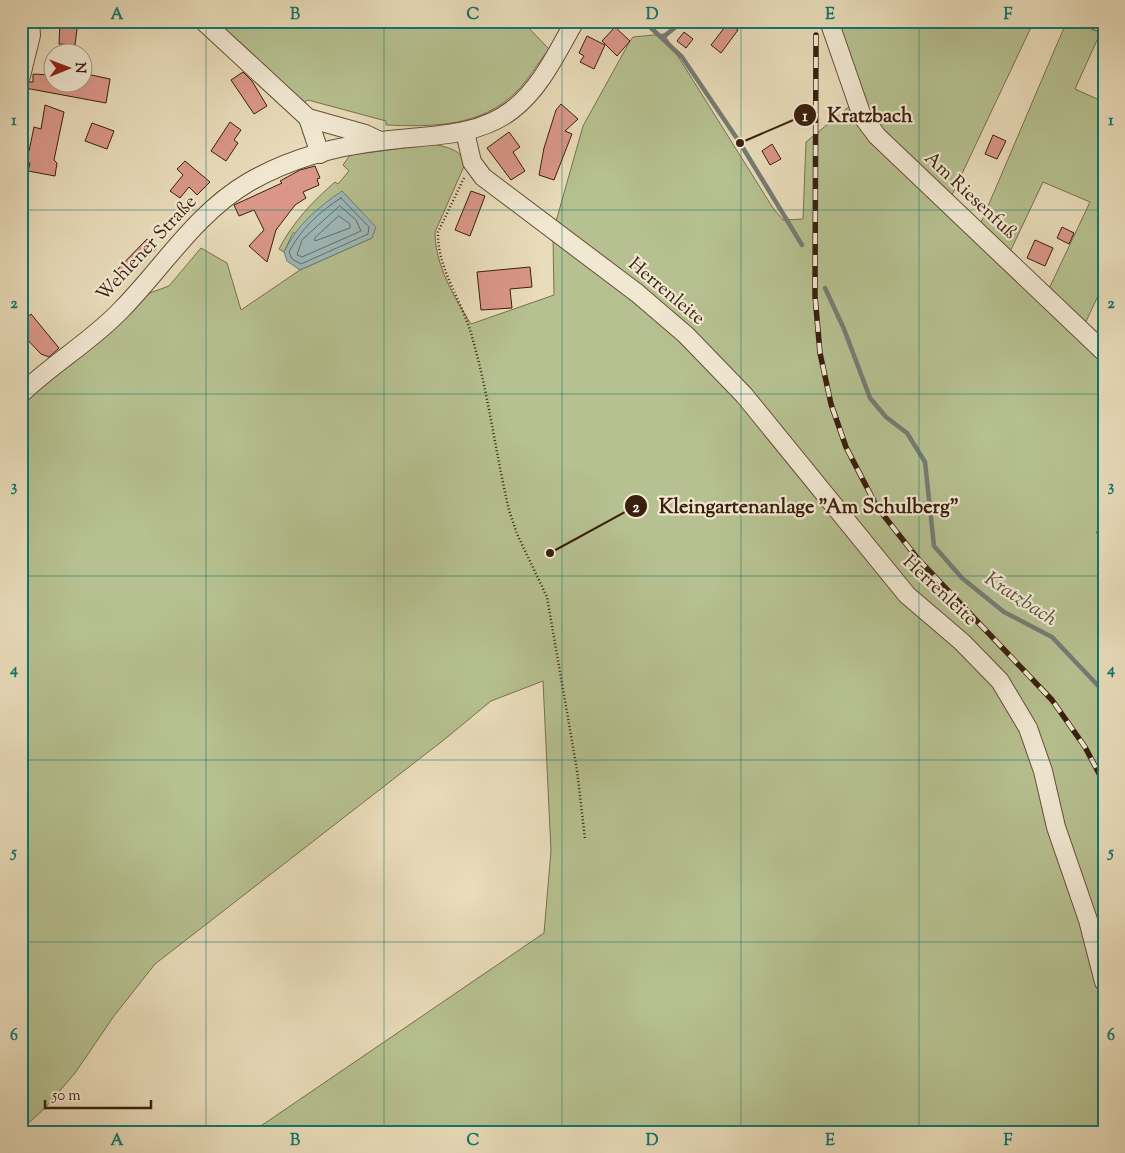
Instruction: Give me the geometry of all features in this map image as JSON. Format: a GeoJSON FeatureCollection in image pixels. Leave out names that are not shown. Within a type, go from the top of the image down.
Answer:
{"type":"FeatureCollection","features":[{"type":"Feature","properties":{"kind":"street"},"geometry":{"type":"LineString","coordinates":[[21,76],[32,35],[30,21]]}},
{"type":"Feature","properties":{"kind":"street"},"geometry":{"type":"LineString","coordinates":[[203,21],[308,118],[366,134],[380,141]]}},
{"type":"Feature","properties":{"kind":"street","name":"Wehlener Straße"},"geometry":{"type":"LineString","coordinates":[[21,394],[36,379],[121,311],[185,236],[213,207],[248,182],[290,162],[320,154],[380,141],[465,132],[497,120],[526,97],[542,78],[575,21]]}},
{"type":"Feature","properties":{"kind":"street","name":"Am Riesenfuß"},"geometry":{"type":"LineString","coordinates":[[828,21],[862,116],[876,136],[1104,352]]}},
{"type":"Feature","properties":{"kind":"street"},"geometry":{"type":"LineString","coordinates":[[1097,21],[1104,22]]}},
{"type":"Feature","properties":{"kind":"street"},"geometry":{"type":"LineString","coordinates":[[308,118],[320,154]]}},
{"type":"Feature","properties":{"kind":"street"},"geometry":{"type":"LineString","coordinates":[[465,132],[472,162]]}},
{"type":"Feature","properties":{"kind":"street","name":"Herrenleite"},"geometry":{"type":"LineString","coordinates":[[472,162],[483,177],[637,293],[686,335],[744,395],[907,596],[962,642],[1000,682],[1031,737],[1056,827],[1088,920],[1104,982]]}},
{"type":"Feature","properties":{"kind":"path"},"geometry":{"type":"LineString","coordinates":[[472,162],[438,232],[438,242],[445,269],[470,331],[509,510],[517,534],[547,597],[577,770],[585,839]]}},
{"type":"Feature","properties":{"kind":"green space"},"geometry":{"type":"Polygon","coordinates":[[[212,21],[522,21],[549,49],[516,92],[502,104],[487,112],[472,118],[438,125],[386,125],[386,121],[308,100],[301,104],[212,21]]]}},
{"type":"Feature","properties":{"kind":"green space"},"geometry":{"type":"Polygon","coordinates":[[[837,21],[1034,21],[951,197],[867,117],[837,21]]]}},
{"type":"Feature","properties":{"kind":"green space"},"geometry":{"type":"Polygon","coordinates":[[[1066,23],[1102,29],[1075,89],[1104,102],[1104,283],[1083,328],[1047,293],[1090,202],[1043,182],[1009,254],[980,225],[1066,23]]]}},
{"type":"Feature","properties":{"kind":"green space"},"geometry":{"type":"Polygon","coordinates":[[[664,34],[773,208],[783,220],[803,219],[806,142],[851,105],[1104,359],[1104,529],[1096,532],[1104,544],[1104,963],[1033,728],[910,591],[749,392],[555,225],[583,126],[630,41],[633,37],[664,34]]]}},
{"type":"Feature","properties":{"kind":"green space"},"geometry":{"type":"Polygon","coordinates":[[[434,144],[457,152],[465,164],[435,232],[438,256],[442,268],[452,292],[471,324],[554,295],[553,238],[683,339],[979,664],[1025,733],[1082,922],[1104,1010],[1104,1132],[252,1132],[544,933],[551,851],[543,681],[491,701],[445,739],[155,964],[114,1016],[75,1073],[45,1108],[21,1130],[21,402],[147,294],[169,286],[201,248],[227,263],[241,310],[300,270],[372,238],[293,233],[284,252],[279,249],[290,230],[304,213],[335,182],[338,184],[349,171],[343,165],[350,155],[434,144]]]}},
{"type":"Feature","properties":{"kind":"water"},"geometry":{"type":"Polygon","coordinates":[[[342,191],[376,227],[372,238],[300,270],[287,261],[284,252],[289,242],[308,218],[342,191]]]}},
{"type":"Feature","properties":{"kind":"building"},"geometry":{"type":"Polygon","coordinates":[[[60,21],[78,21],[75,42],[59,42],[60,21]]]}},
{"type":"Feature","properties":{"kind":"building"},"geometry":{"type":"Polygon","coordinates":[[[728,23],[738,30],[721,53],[711,45],[728,23]]]}},
{"type":"Feature","properties":{"kind":"building"},"geometry":{"type":"Polygon","coordinates":[[[615,27],[630,41],[617,56],[602,41],[615,27]]]}},
{"type":"Feature","properties":{"kind":"building"},"geometry":{"type":"Polygon","coordinates":[[[684,32],[693,39],[686,48],[677,41],[684,32]]]}},
{"type":"Feature","properties":{"kind":"building"},"geometry":{"type":"Polygon","coordinates":[[[587,36],[605,45],[594,69],[580,62],[584,56],[579,53],[587,36]]]}},
{"type":"Feature","properties":{"kind":"building"},"geometry":{"type":"Polygon","coordinates":[[[243,72],[252,81],[267,106],[254,114],[231,80],[243,72]]]}},
{"type":"Feature","properties":{"kind":"building"},"geometry":{"type":"Polygon","coordinates":[[[33,74],[42,74],[42,91],[25,88],[29,82],[33,82],[33,74]]]}},
{"type":"Feature","properties":{"kind":"building"},"geometry":{"type":"Polygon","coordinates":[[[92,75],[110,79],[106,103],[47,92],[92,92],[92,75]]]}},
{"type":"Feature","properties":{"kind":"building"},"geometry":{"type":"Polygon","coordinates":[[[561,104],[578,119],[565,131],[572,134],[554,180],[539,175],[544,148],[556,110],[561,104]]]}},
{"type":"Feature","properties":{"kind":"building"},"geometry":{"type":"Polygon","coordinates":[[[45,105],[64,112],[54,160],[57,163],[55,176],[28,171],[30,163],[21,161],[21,149],[29,151],[34,127],[41,129],[45,105]]]}},
{"type":"Feature","properties":{"kind":"building"},"geometry":{"type":"Polygon","coordinates":[[[230,122],[241,130],[234,140],[238,143],[226,161],[211,151],[230,122]]]}},
{"type":"Feature","properties":{"kind":"building"},"geometry":{"type":"Polygon","coordinates":[[[92,123],[114,131],[107,149],[85,141],[92,123]]]}},
{"type":"Feature","properties":{"kind":"building"},"geometry":{"type":"Polygon","coordinates":[[[509,132],[520,147],[513,152],[525,171],[511,180],[487,148],[509,132]]]}},
{"type":"Feature","properties":{"kind":"building"},"geometry":{"type":"Polygon","coordinates":[[[993,135],[1006,141],[997,159],[985,154],[993,135]]]}},
{"type":"Feature","properties":{"kind":"building"},"geometry":{"type":"Polygon","coordinates":[[[772,144],[781,159],[770,165],[762,151],[772,144]]]}},
{"type":"Feature","properties":{"kind":"building"},"geometry":{"type":"Polygon","coordinates":[[[185,161],[210,182],[197,195],[189,187],[180,198],[170,191],[183,175],[177,169],[185,161]]]}},
{"type":"Feature","properties":{"kind":"building"},"geometry":{"type":"Polygon","coordinates":[[[315,166],[320,178],[317,179],[319,185],[303,192],[306,198],[295,205],[276,230],[267,262],[249,246],[264,230],[254,210],[239,216],[234,205],[282,183],[280,181],[300,170],[315,166]]]}},
{"type":"Feature","properties":{"kind":"building"},"geometry":{"type":"Polygon","coordinates":[[[471,191],[485,196],[470,236],[455,230],[471,191]]]}},
{"type":"Feature","properties":{"kind":"building"},"geometry":{"type":"Polygon","coordinates":[[[1062,227],[1074,233],[1069,244],[1057,238],[1062,227]]]}},
{"type":"Feature","properties":{"kind":"building"},"geometry":{"type":"Polygon","coordinates":[[[147,239],[157,248],[124,281],[115,272],[147,239]]]}},
{"type":"Feature","properties":{"kind":"building"},"geometry":{"type":"Polygon","coordinates":[[[1035,240],[1053,248],[1045,266],[1027,258],[1035,240]]]}},
{"type":"Feature","properties":{"kind":"building"},"geometry":{"type":"Polygon","coordinates":[[[530,267],[532,287],[510,289],[512,308],[481,310],[477,272],[530,267]]]}},
{"type":"Feature","properties":{"kind":"building"},"geometry":{"type":"Polygon","coordinates":[[[31,314],[59,348],[49,357],[41,354],[21,333],[21,323],[31,314]]]}},
{"type":"Feature","properties":{"kind":"waterway","name":"Kratzbach"},"geometry":{"type":"LineString","coordinates":[[639,21],[650,27],[682,57],[740,143],[802,245]]}},
{"type":"Feature","properties":{"kind":"waterway"},"geometry":{"type":"LineString","coordinates":[[662,38],[683,21]]}},
{"type":"Feature","properties":{"kind":"waterway","name":"Kratzbach"},"geometry":{"type":"LineString","coordinates":[[825,288],[844,329],[870,398],[886,417],[907,433],[925,462],[934,546],[962,578],[1004,612],[1052,637],[1104,692]]}},
{"type":"Feature","properties":{"kind":"railway"},"geometry":{"type":"LineString","coordinates":[[816,35],[815,296],[820,353],[831,404],[846,447],[877,507],[918,559],[1052,700],[1085,747],[1104,783]]}},
{"type":"Feature","properties":{"kind":"place","name":"Kratzbach"},"geometry":{"type":"Point","coordinates":[740,143]}},
{"type":"Feature","properties":{"kind":"place","name":"Kleingartenanlage \"Am Schulberg\""},"geometry":{"type":"Point","coordinates":[550,553]}}]}
